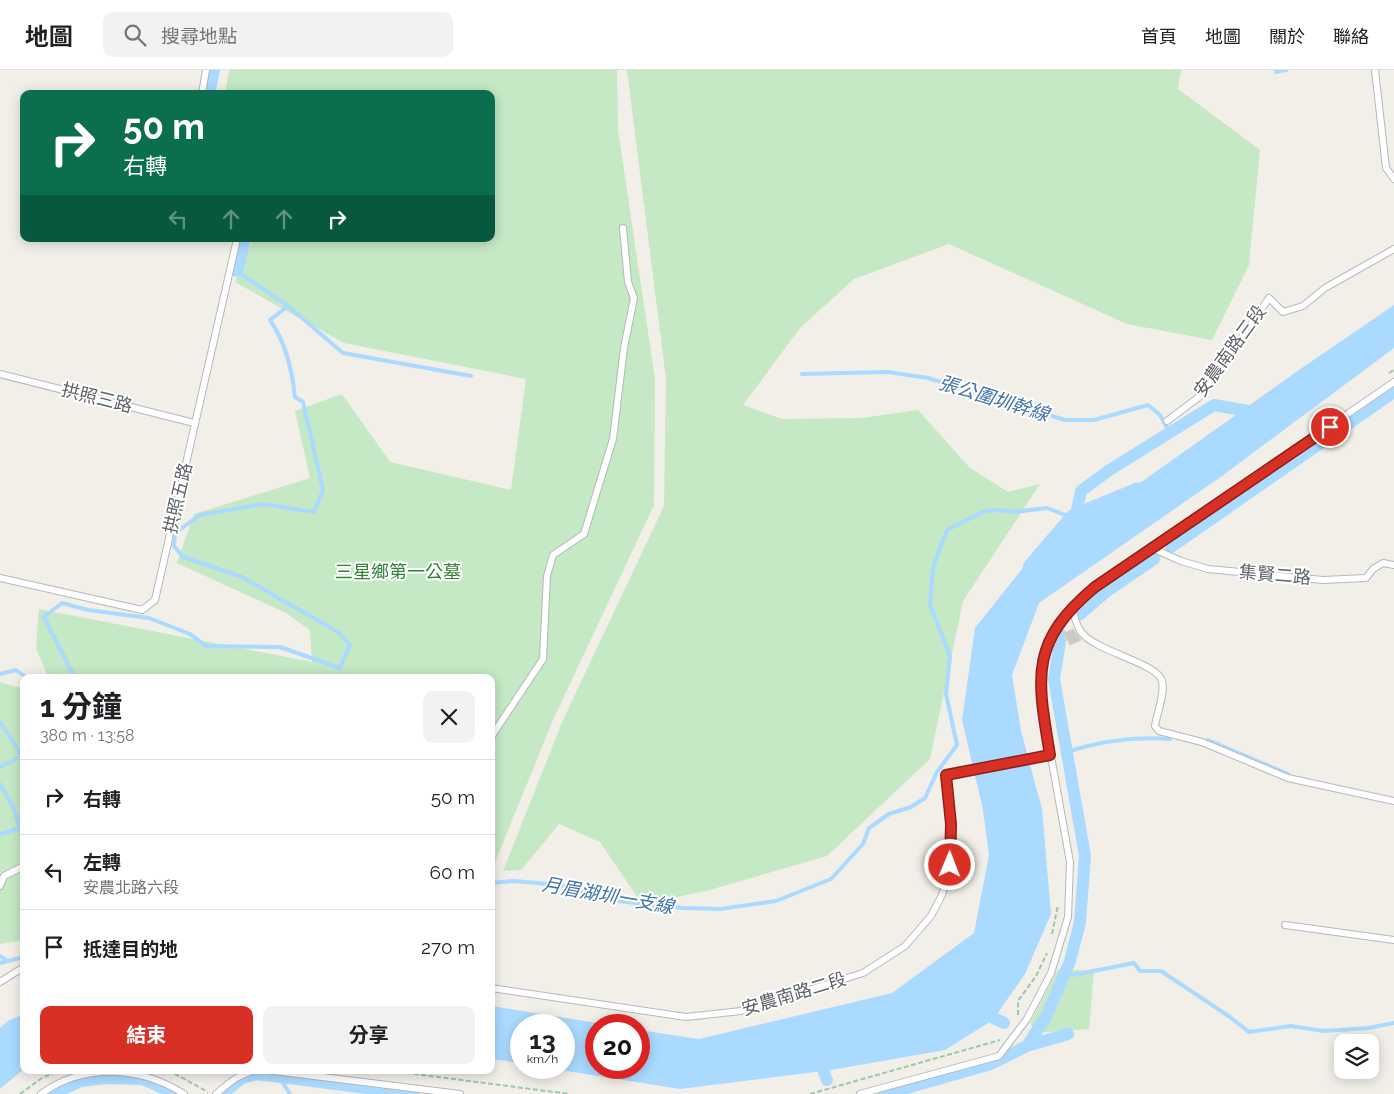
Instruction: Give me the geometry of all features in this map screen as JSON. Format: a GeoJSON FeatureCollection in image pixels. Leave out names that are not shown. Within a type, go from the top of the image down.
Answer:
{"type":"FeatureCollection","features":[{"type":"Feature","properties":{"kind":"lane"},"geometry":{"type":"LineString","coordinates":[[203,90],[206,70]]}},
{"type":"Feature","properties":{"kind":"lane"},"geometry":{"type":"LineString","coordinates":[[1375,70],[1386,168],[1394,179]]}},
{"type":"Feature","properties":{"kind":"lane"},"geometry":{"type":"LineString","coordinates":[[495,731],[543,659],[547,576],[553,555],[584,534],[613,439],[624,348],[634,298],[628,282],[623,228]]}},
{"type":"Feature","properties":{"kind":"lane","name":"拱照五路"},"geometry":{"type":"LineString","coordinates":[[0,578],[142,610],[155,600],[236,242]]}},
{"type":"Feature","properties":{"kind":"lane","name":"安農南路三段"},"geometry":{"type":"LineString","coordinates":[[1168,421],[1203,394],[1269,298],[1283,312],[1303,306],[1325,288],[1394,249]]}},
{"type":"Feature","properties":{"kind":"lane","name":"拱照三路"},"geometry":{"type":"LineString","coordinates":[[0,374],[194,423]]}},
{"type":"Feature","properties":{"kind":"lane"},"geometry":{"type":"LineString","coordinates":[[860,1094],[999,1056],[1020,1028],[1051,973],[1068,917],[1070,862],[1043,712],[1040,674],[1046,648],[1057,625],[1071,607],[1095,587],[1394,382]]}},
{"type":"Feature","properties":{"kind":"lane","name":"集賢二路"},"geometry":{"type":"LineString","coordinates":[[1152,548],[1181,562],[1208,569],[1323,580],[1366,578],[1373,568],[1383,562],[1394,565]]}},
{"type":"Feature","properties":{"kind":"lane"},"geometry":{"type":"LineString","coordinates":[[1071,607],[1081,632],[1091,641],[1109,652],[1134,661],[1158,673],[1162,680],[1155,726],[1158,731],[1202,742],[1288,778],[1394,801]]}},
{"type":"Feature","properties":{"kind":"lane","name":"安農南路二段"},"geometry":{"type":"LineString","coordinates":[[495,989],[686,1017],[741,1011],[863,973],[905,946],[931,916],[942,895],[950,865],[951,824],[946,775],[1050,755]]}},
{"type":"Feature","properties":{"kind":"lane"},"geometry":{"type":"LineString","coordinates":[[0,886],[4,876],[20,868]]}},
{"type":"Feature","properties":{"kind":"lane"},"geometry":{"type":"LineString","coordinates":[[1285,925],[1394,940]]}},
{"type":"Feature","properties":{"kind":"lane"},"geometry":{"type":"LineString","coordinates":[[0,982],[20,969]]}},
{"type":"Feature","properties":{"kind":"lane"},"geometry":{"type":"LineString","coordinates":[[41,1094],[50,1088],[86,1074]]}},
{"type":"Feature","properties":{"kind":"lane"},"geometry":{"type":"LineString","coordinates":[[134,1074],[167,1083],[184,1094]]}},
{"type":"Feature","properties":{"kind":"lane"},"geometry":{"type":"LineString","coordinates":[[216,1094],[243,1074]]}},
{"type":"Feature","properties":{"kind":"lane"},"geometry":{"type":"LineString","coordinates":[[298,1074],[460,1094]]}},
{"type":"Feature","properties":{"kind":"path"},"geometry":{"type":"LineString","coordinates":[[1050,941],[1059,901]]}},
{"type":"Feature","properties":{"kind":"path"},"geometry":{"type":"LineString","coordinates":[[1020,1028],[1018,1001],[1036,976],[1048,949]]}},
{"type":"Feature","properties":{"kind":"path"},"geometry":{"type":"LineString","coordinates":[[810,1094],[1014,1036]]}},
{"type":"Feature","properties":{"kind":"path"},"geometry":{"type":"LineString","coordinates":[[20,1094],[42,1078],[51,1074]]}},
{"type":"Feature","properties":{"kind":"path"},"geometry":{"type":"LineString","coordinates":[[175,1074],[212,1094]]}},
{"type":"Feature","properties":{"kind":"path"},"geometry":{"type":"LineString","coordinates":[[415,1074],[570,1094]]}},
{"type":"Feature","properties":{"kind":"green space","name":"三星鄉第一公墓"},"geometry":{"type":"Polygon","coordinates":[[[229,70],[617,70],[618,130],[655,379],[654,505],[553,720],[495,862],[495,674],[47,674],[36,648],[39,609],[312,662],[310,630],[286,613],[177,563],[194,514],[310,478],[295,411],[342,394],[390,462],[511,490],[526,379],[344,343],[235,282],[252,242],[495,242],[495,90],[226,90],[229,70]]]}},
{"type":"Feature","properties":{"kind":"green space"},"geometry":{"type":"Polygon","coordinates":[[[627,70],[1181,70],[1178,89],[1260,150],[1249,265],[1212,340],[1127,324],[949,244],[854,279],[800,328],[743,405],[782,419],[862,418],[918,410],[970,468],[1008,492],[1040,484],[963,601],[930,759],[827,856],[706,891],[642,904],[600,842],[559,824],[521,870],[503,871],[563,720],[664,506],[666,379],[627,70]]]}},
{"type":"Feature","properties":{"kind":"green space"},"geometry":{"type":"Polygon","coordinates":[[[0,682],[20,688],[20,941],[0,944],[0,682]]]}},
{"type":"Feature","properties":{"kind":"green space"},"geometry":{"type":"Polygon","coordinates":[[[1058,969],[1094,971],[1089,1029],[1033,1033],[1031,1022],[1058,969]]]}},
{"type":"Feature","properties":{"kind":"water"},"geometry":{"type":"Polygon","coordinates":[[[1394,305],[1394,348],[1222,476],[1039,603],[1012,675],[1021,731],[1042,809],[1051,914],[1025,974],[993,1020],[945,1050],[831,1070],[680,1089],[617,1079],[650,1079],[650,1032],[699,1039],[892,993],[974,933],[989,855],[983,810],[962,720],[975,628],[1026,564],[1299,370],[1394,305]]]}},
{"type":"Feature","properties":{"kind":"water"},"geometry":{"type":"Polygon","coordinates":[[[495,1007],[541,1014],[510,1014],[510,1062],[495,1060],[495,1007]]]}},
{"type":"Feature","properties":{"kind":"water"},"geometry":{"type":"Polygon","coordinates":[[[20,1016],[20,1072],[0,1089],[0,1028],[8,1021],[20,1016]]]}},
{"type":"Feature","properties":{"kind":"water"},"geometry":{"type":"Polygon","coordinates":[[[575,1019],[585,1021],[585,1074],[575,1072],[575,1019]]]}},
{"type":"Feature","properties":{"kind":"building"},"geometry":{"type":"Polygon","coordinates":[[[1073,629],[1081,640],[1070,645],[1064,633],[1073,629]]]}},
{"type":"Feature","properties":{"kind":"waterway"},"geometry":{"type":"LineString","coordinates":[[210,90],[214,70]]}},
{"type":"Feature","properties":{"kind":"waterway"},"geometry":{"type":"LineString","coordinates":[[1277,70],[1276,72],[1286,70]]}},
{"type":"Feature","properties":{"kind":"waterway"},"geometry":{"type":"LineString","coordinates":[[237,271],[244,242]]}},
{"type":"Feature","properties":{"kind":"waterway"},"geometry":{"type":"LineString","coordinates":[[73,674],[44,617],[62,603],[88,610],[149,618],[190,634],[206,646],[280,647],[340,668],[350,645],[338,632],[242,577],[183,557],[174,546],[175,533],[200,515],[263,504],[314,512],[323,490],[303,402],[295,397],[287,357],[276,329],[270,320],[288,306],[237,271]]}},
{"type":"Feature","properties":{"kind":"waterway"},"geometry":{"type":"LineString","coordinates":[[288,306],[343,353],[471,376]]}},
{"type":"Feature","properties":{"kind":"waterway","name":"張公圍圳幹線"},"geometry":{"type":"LineString","coordinates":[[802,374],[888,372],[928,378],[1065,420],[1094,420],[1148,405],[1160,415],[1170,433]]}},
{"type":"Feature","properties":{"kind":"waterway"},"geometry":{"type":"LineString","coordinates":[[1171,547],[1394,392]]}},
{"type":"Feature","properties":{"kind":"waterway"},"geometry":{"type":"LineString","coordinates":[[1075,519],[1081,491],[1108,471],[1214,405],[1259,413]]}},
{"type":"Feature","properties":{"kind":"waterway"},"geometry":{"type":"LineString","coordinates":[[1033,568],[1075,519],[1138,493]]}},
{"type":"Feature","properties":{"kind":"waterway","name":"月眉湖圳一支線"},"geometry":{"type":"LineString","coordinates":[[495,883],[514,881],[560,885],[618,901],[682,908],[720,909],[776,901],[831,879],[863,844],[869,828],[889,814],[911,807],[925,798],[937,772],[957,745],[946,694],[950,656],[930,605],[933,567],[947,530],[985,511],[1015,512],[1047,508],[1075,519]]}},
{"type":"Feature","properties":{"kind":"waterway"},"geometry":{"type":"LineString","coordinates":[[1079,615],[1107,591],[1154,559]]}},
{"type":"Feature","properties":{"kind":"waterway"},"geometry":{"type":"LineString","coordinates":[[885,1094],[991,1064],[1027,1046],[1047,1015],[1070,961],[1080,922],[1085,856],[1054,679],[1061,635]]}},
{"type":"Feature","properties":{"kind":"waterway"},"geometry":{"type":"LineString","coordinates":[[0,674],[16,670],[22,674]]}},
{"type":"Feature","properties":{"kind":"waterway"},"geometry":{"type":"LineString","coordinates":[[0,722],[20,753]]}},
{"type":"Feature","properties":{"kind":"waterway"},"geometry":{"type":"LineString","coordinates":[[1066,752],[1117,740],[1143,738],[1170,739]]}},
{"type":"Feature","properties":{"kind":"waterway"},"geometry":{"type":"LineString","coordinates":[[1208,740],[1288,774]]}},
{"type":"Feature","properties":{"kind":"waterway"},"geometry":{"type":"LineString","coordinates":[[0,767],[20,757]]}},
{"type":"Feature","properties":{"kind":"waterway"},"geometry":{"type":"LineString","coordinates":[[0,784],[13,807],[20,828],[0,834]]}},
{"type":"Feature","properties":{"kind":"waterway"},"geometry":{"type":"LineString","coordinates":[[0,956],[8,961]]}},
{"type":"Feature","properties":{"kind":"waterway","name":"張公圍圳幹線"},"geometry":{"type":"LineString","coordinates":[[0,963],[20,958]]}},
{"type":"Feature","properties":{"kind":"waterway"},"geometry":{"type":"LineString","coordinates":[[1065,972],[1073,975],[1134,963],[1140,971],[1161,971],[1230,1017],[1249,1032],[1291,1026],[1324,1031],[1368,1028],[1394,1023]]}},
{"type":"Feature","properties":{"kind":"waterway"},"geometry":{"type":"LineString","coordinates":[[979,1011],[1004,1023]]}},
{"type":"Feature","properties":{"kind":"waterway"},"geometry":{"type":"LineString","coordinates":[[1027,1046],[1068,1034]]}},
{"type":"Feature","properties":{"kind":"waterway"},"geometry":{"type":"LineString","coordinates":[[818,1057],[827,1080]]}},
{"type":"Feature","properties":{"kind":"waterway"},"geometry":{"type":"LineString","coordinates":[[222,1094],[242,1078],[257,1074],[414,1094]]}},
{"type":"Feature","properties":{"kind":"waterway"},"geometry":{"type":"LineString","coordinates":[[279,1077],[290,1094]]}},
{"type":"Feature","properties":{"kind":"waterway"},"geometry":{"type":"LineString","coordinates":[[52,1094],[81,1081],[106,1078],[143,1079],[176,1094]]}},
{"type":"Feature","properties":{"kind":"route"},"geometry":{"type":"LineString","coordinates":[[950,865],[951,824],[946,775],[1050,755],[1043,712],[1040,674],[1046,648],[1057,625],[1070,608],[1095,587],[1330,427]]}}]}
